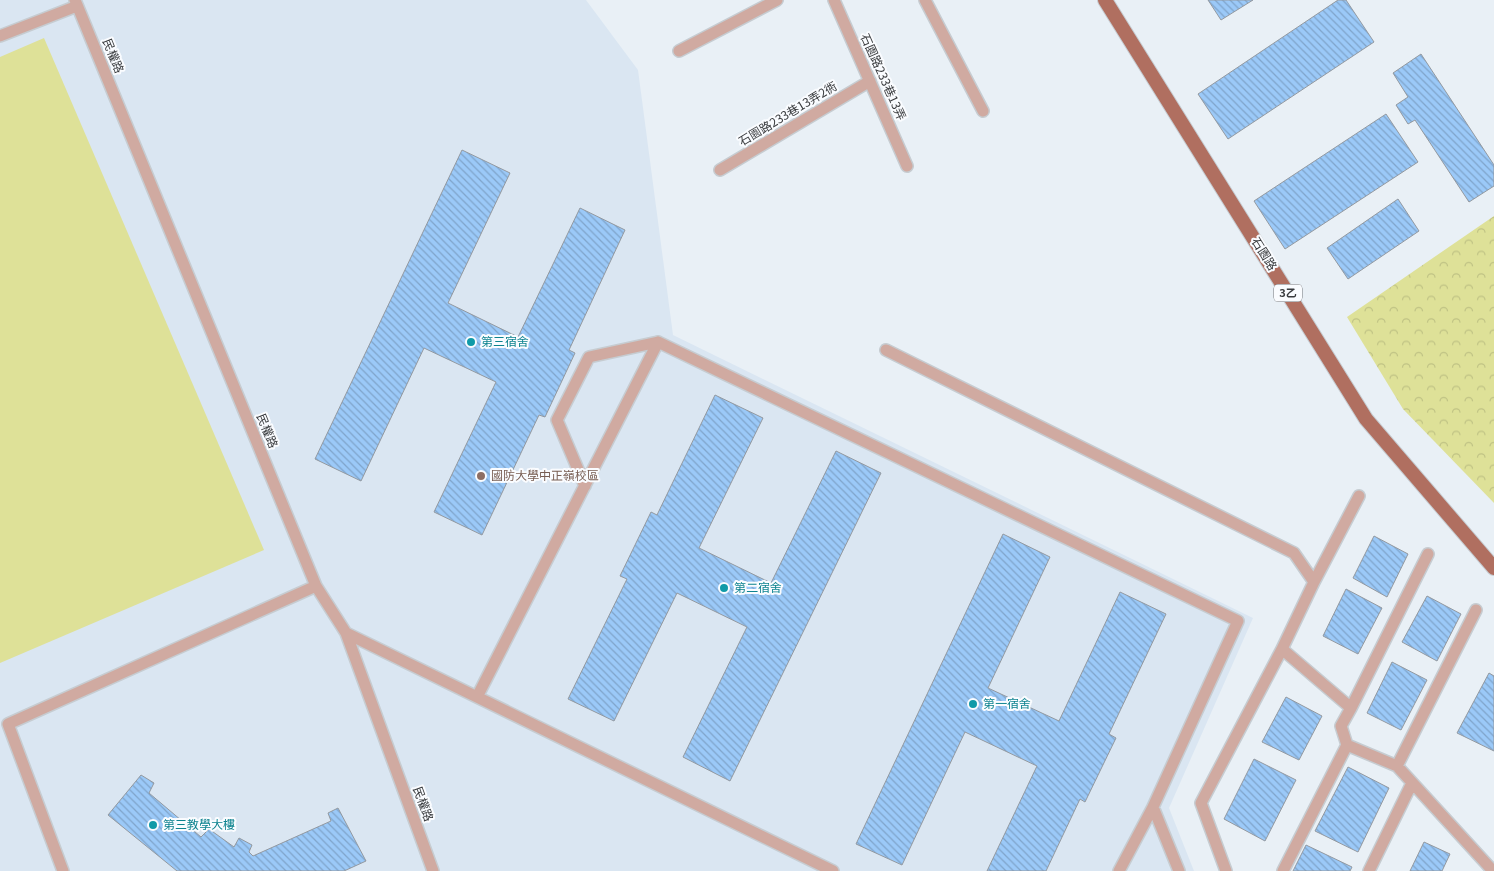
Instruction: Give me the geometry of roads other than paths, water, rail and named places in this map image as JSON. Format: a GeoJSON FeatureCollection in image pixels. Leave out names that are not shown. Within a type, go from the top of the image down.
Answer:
{"type":"FeatureCollection","features":[{"type":"Feature","properties":{"kind":"main road","name":"石園路"},"geometry":{"type":"LineString","coordinates":[[1105,0],[1366,419],[1494,568]]}},
{"type":"Feature","properties":{"kind":"lane"},"geometry":{"type":"LineString","coordinates":[[679,51],[777,0]]}},
{"type":"Feature","properties":{"kind":"lane","name":"石園路233巷13弄"},"geometry":{"type":"LineString","coordinates":[[834,0],[907,166]]}},
{"type":"Feature","properties":{"kind":"lane"},"geometry":{"type":"LineString","coordinates":[[925,0],[983,112]]}},
{"type":"Feature","properties":{"kind":"lane"},"geometry":{"type":"LineString","coordinates":[[0,36],[76,3]]}},
{"type":"Feature","properties":{"kind":"lane","name":"民權路"},"geometry":{"type":"LineString","coordinates":[[76,3],[316,586],[346,633],[433,871]]}},
{"type":"Feature","properties":{"kind":"lane","name":"石園路233巷13弄2衖"},"geometry":{"type":"LineString","coordinates":[[720,170],[870,81]]}},
{"type":"Feature","properties":{"kind":"lane"},"geometry":{"type":"LineString","coordinates":[[477,697],[658,342]]}},
{"type":"Feature","properties":{"kind":"lane"},"geometry":{"type":"LineString","coordinates":[[585,486],[556,420],[588,357],[658,342],[1238,621],[1153,807],[1119,871]]}},
{"type":"Feature","properties":{"kind":"lane"},"geometry":{"type":"LineString","coordinates":[[886,350],[1294,553],[1314,582]]}},
{"type":"Feature","properties":{"kind":"lane"},"geometry":{"type":"LineString","coordinates":[[1226,871],[1201,803],[1282,649],[1314,582],[1359,496]]}},
{"type":"Feature","properties":{"kind":"lane"},"geometry":{"type":"LineString","coordinates":[[1283,871],[1347,745],[1342,726],[1350,708],[1428,554]]}},
{"type":"Feature","properties":{"kind":"lane"},"geometry":{"type":"LineString","coordinates":[[63,871],[8,724],[316,586]]}},
{"type":"Feature","properties":{"kind":"lane"},"geometry":{"type":"LineString","coordinates":[[1397,766],[1476,610]]}},
{"type":"Feature","properties":{"kind":"lane"},"geometry":{"type":"LineString","coordinates":[[346,633],[833,871]]}},
{"type":"Feature","properties":{"kind":"lane"},"geometry":{"type":"LineString","coordinates":[[1282,649],[1350,708]]}},
{"type":"Feature","properties":{"kind":"lane"},"geometry":{"type":"LineString","coordinates":[[1347,745],[1397,766],[1493,871]]}},
{"type":"Feature","properties":{"kind":"lane"},"geometry":{"type":"LineString","coordinates":[[1369,871],[1412,784]]}},
{"type":"Feature","properties":{"kind":"lane"},"geometry":{"type":"LineString","coordinates":[[1153,807],[1180,871]]}},
{"type":"Feature","properties":{"kind":"place","name":"第三宿舍"},"geometry":{"type":"Point","coordinates":[471,342]}},
{"type":"Feature","properties":{"kind":"place","name":"國防大學中正嶺校區"},"geometry":{"type":"Point","coordinates":[481,476]}},
{"type":"Feature","properties":{"kind":"place","name":"第二宿舍"},"geometry":{"type":"Point","coordinates":[724,588]}},
{"type":"Feature","properties":{"kind":"place","name":"第一宿舍"},"geometry":{"type":"Point","coordinates":[973,704]}},
{"type":"Feature","properties":{"kind":"place","name":"第三教學大樓"},"geometry":{"type":"Point","coordinates":[153,825]}}]}
